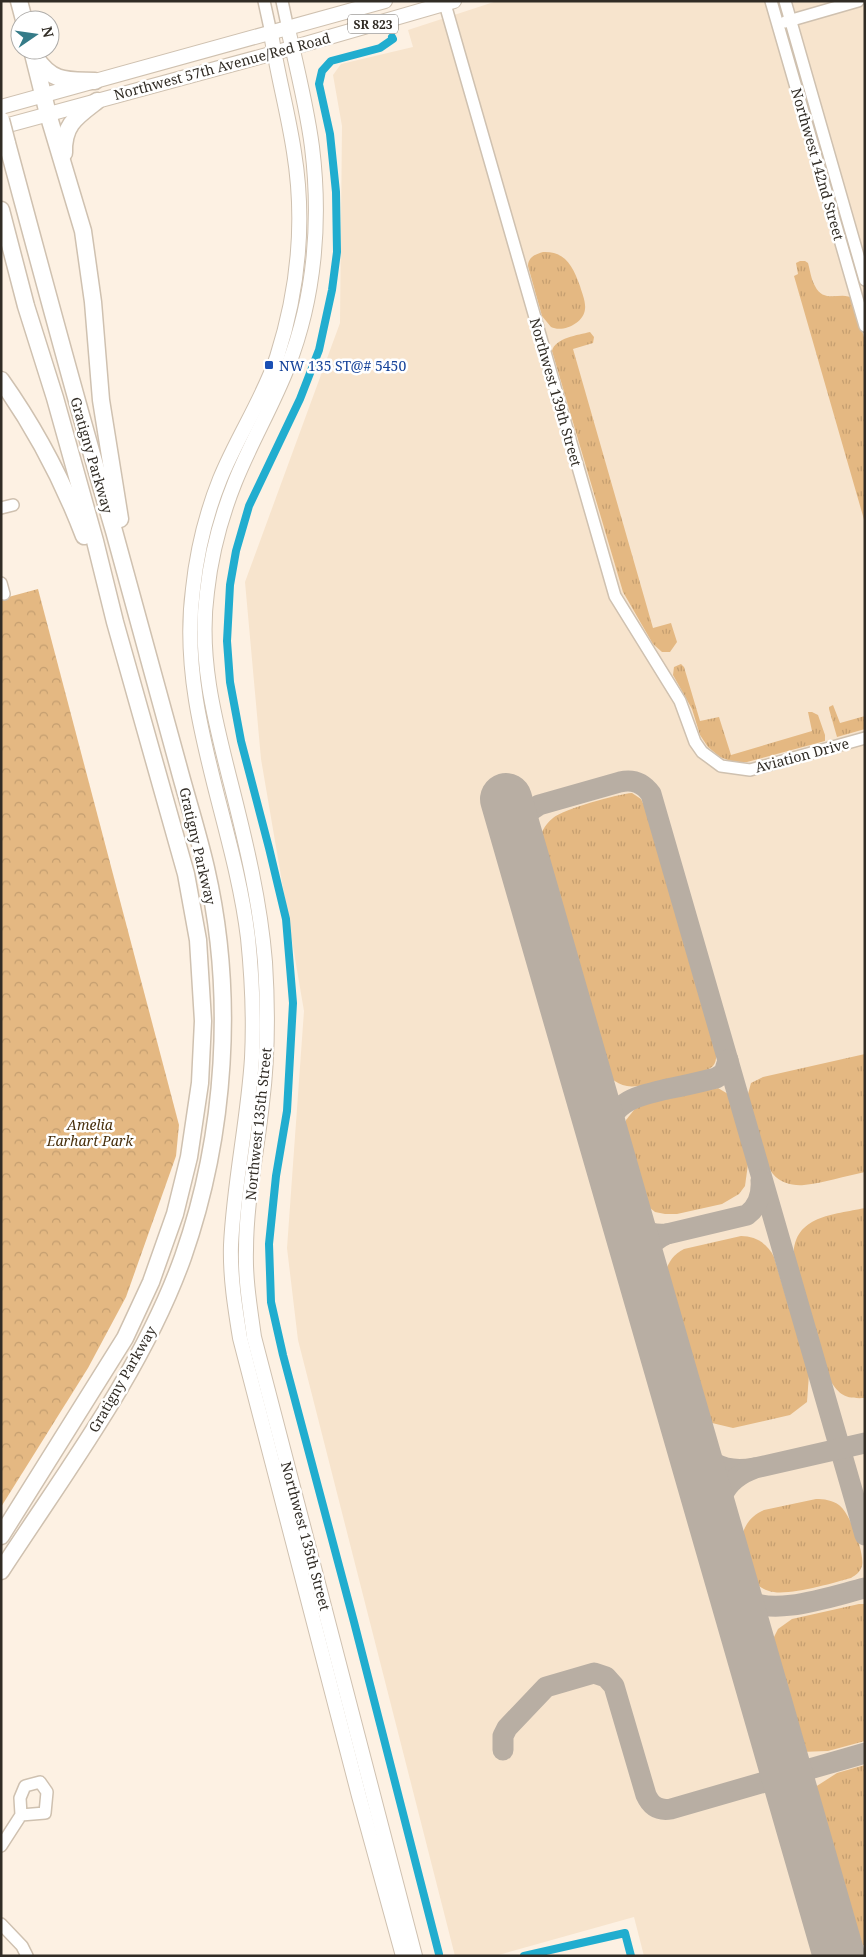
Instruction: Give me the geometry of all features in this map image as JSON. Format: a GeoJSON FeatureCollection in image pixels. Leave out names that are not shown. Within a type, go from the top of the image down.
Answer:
{"type":"FeatureCollection","features":[{"type":"Feature","properties":{"kind":"highway"},"geometry":{"type":"LineString","coordinates":[[34,60],[48,114],[83,231],[93,302],[101,400],[130,585]]}},
{"type":"Feature","properties":{"kind":"highway"},"geometry":{"type":"LineString","coordinates":[[37,60],[44,70],[56,78],[95,81]]}},
{"type":"Feature","properties":{"kind":"highway"},"geometry":{"type":"LineString","coordinates":[[64,163],[64,142],[68,127],[75,118],[97,101]]}},
{"type":"Feature","properties":{"kind":"highway","name":"Gratigny Parkway"},"geometry":{"type":"LineString","coordinates":[[1,120],[85,430],[130,585],[206,870],[218,937],[223,999],[221,1071],[213,1134],[203,1186],[183,1256],[161,1310],[135,1363],[1,1571]]}},
{"type":"Feature","properties":{"kind":"highway","name":"Gratigny Parkway"},"geometry":{"type":"LineString","coordinates":[[1,1536],[125,1338],[151,1282],[175,1214],[189,1156],[200,1082],[202,1020],[198,940],[186,874],[114,622],[95,541],[55,398],[26,306],[2,213]]}},
{"type":"Feature","properties":{"kind":"highway"},"geometry":{"type":"LineString","coordinates":[[1,380],[25,415],[70,501],[84,536],[97,580],[114,622]]}},
{"type":"Feature","properties":{"kind":"main road","name":"Northwest 57th Avenue/Red Road"},"geometry":{"type":"LineString","coordinates":[[44,95],[271,34],[385,1]]}},
{"type":"Feature","properties":{"kind":"main road","name":"Northwest 57th Avenue/Red Road"},"geometry":{"type":"LineString","coordinates":[[48,114],[274,53],[449,3]]}},
{"type":"Feature","properties":{"kind":"main road","name":"Northwest 135th Street"},"geometry":{"type":"LineString","coordinates":[[288,29],[312,146],[316,196],[316,232],[312,271],[298,337],[288,366],[235,481],[222,519],[206,593],[204,626],[211,702],[250,861],[258,902],[265,963],[266,1058],[263,1101],[248,1207],[246,1278],[254,1336],[415,1956]]}},
{"type":"Feature","properties":{"kind":"main road","name":"Northwest 135th Street"},"geometry":{"type":"LineString","coordinates":[[271,34],[294,152],[299,198],[299,241],[296,276],[284,333],[275,362],[220,479],[207,516],[198,552],[192,591],[190,648],[197,711],[242,896],[250,966],[252,1056],[231,1247],[234,1302],[240,1338],[359,1796],[404,1956]]}},
{"type":"Feature","properties":{"kind":"main road","name":"SR 823"},"geometry":{"type":"LineString","coordinates":[[1,107],[44,95]]}},
{"type":"Feature","properties":{"kind":"main road","name":"SR 823"},"geometry":{"type":"LineString","coordinates":[[1,127],[48,114]]}},
{"type":"Feature","properties":{"kind":"main road"},"geometry":{"type":"LineString","coordinates":[[287,1519],[301,1516]]}},
{"type":"Feature","properties":{"kind":"street"},"geometry":{"type":"LineString","coordinates":[[264,1],[271,34]]}},
{"type":"Feature","properties":{"kind":"street"},"geometry":{"type":"LineString","coordinates":[[282,1],[288,29]]}},
{"type":"Feature","properties":{"kind":"street","name":"Northwest 142nd Street"},"geometry":{"type":"LineString","coordinates":[[772,1],[865,326]]}},
{"type":"Feature","properties":{"kind":"street","name":"Northwest 142nd Street"},"geometry":{"type":"LineString","coordinates":[[785,1],[865,280]]}},
{"type":"Feature","properties":{"kind":"street"},"geometry":{"type":"LineString","coordinates":[[778,25],[858,1]]}},
{"type":"Feature","properties":{"kind":"street","name":"Northwest 139th Street"},"geometry":{"type":"LineString","coordinates":[[449,3],[615,596],[680,702],[695,742],[711,760]]}},
{"type":"Feature","properties":{"kind":"street"},"geometry":{"type":"LineString","coordinates":[[1,508],[13,505]]}},
{"type":"Feature","properties":{"kind":"street","name":"Aviation Drive"},"geometry":{"type":"LineString","coordinates":[[711,760],[727,768],[750,770],[865,738]]}},
{"type":"Feature","properties":{"kind":"street"},"geometry":{"type":"LineString","coordinates":[[1,1846],[18,1819]]}},
{"type":"Feature","properties":{"kind":"street"},"geometry":{"type":"LineString","coordinates":[[1,1924],[22,1946],[27,1956]]}},
{"type":"Feature","properties":{"kind":"shaded area"},"geometry":{"type":"Polygon","coordinates":[[[497,1],[865,1],[865,1956],[644,1956],[634,1917],[495,1956],[455,1956],[298,1340],[287,1248],[304,1011],[261,759],[245,582],[340,323],[342,126],[333,75],[341,64],[413,47],[408,30],[497,1]]]}},
{"type":"Feature","properties":{"kind":"green space"},"geometry":{"type":"Polygon","coordinates":[[[543,252],[558,254],[568,262],[583,295],[584,314],[581,319],[567,328],[556,329],[551,327],[542,316],[528,263],[535,255],[543,252]]]}},
{"type":"Feature","properties":{"kind":"green space"},"geometry":{"type":"Polygon","coordinates":[[[800,261],[808,263],[812,280],[823,295],[844,296],[853,299],[865,341],[865,523],[794,276],[798,274],[796,263],[800,261]]]}},
{"type":"Feature","properties":{"kind":"green space"},"geometry":{"type":"Polygon","coordinates":[[[590,332],[594,337],[593,343],[573,349],[653,628],[671,623],[677,642],[670,652],[662,652],[653,644],[623,592],[552,351],[562,340],[590,332]]]}},
{"type":"Feature","properties":{"kind":"green space","name":"Amelia Earhart Park"},"geometry":{"type":"Polygon","coordinates":[[[38,589],[179,1125],[176,1156],[126,1297],[88,1368],[1,1507],[1,599],[38,589]]]}},
{"type":"Feature","properties":{"kind":"green space"},"geometry":{"type":"Polygon","coordinates":[[[681,664],[684,667],[700,721],[719,717],[731,755],[812,731],[808,712],[818,715],[825,735],[825,741],[747,762],[733,762],[720,757],[708,747],[700,735],[692,709],[673,675],[674,667],[681,664]]]}},
{"type":"Feature","properties":{"kind":"green space"},"geometry":{"type":"Polygon","coordinates":[[[833,705],[840,723],[865,716],[865,729],[837,737],[829,709],[833,705]]]}},
{"type":"Feature","properties":{"kind":"green space"},"geometry":{"type":"Polygon","coordinates":[[[632,793],[641,799],[646,810],[716,1051],[716,1057],[713,1066],[698,1073],[672,1080],[627,1086],[608,1076],[600,1065],[539,845],[541,833],[550,821],[559,814],[591,802],[632,793]]]}},
{"type":"Feature","properties":{"kind":"green space"},"geometry":{"type":"Polygon","coordinates":[[[865,1054],[865,1172],[804,1185],[791,1184],[779,1180],[769,1168],[759,1139],[748,1100],[751,1083],[763,1077],[865,1054]]]}},
{"type":"Feature","properties":{"kind":"green space"},"geometry":{"type":"Polygon","coordinates":[[[718,1088],[728,1094],[748,1164],[745,1186],[739,1194],[722,1204],[677,1214],[655,1212],[644,1203],[637,1192],[622,1140],[626,1120],[634,1110],[646,1103],[718,1088]]]}},
{"type":"Feature","properties":{"kind":"green space"},"geometry":{"type":"Polygon","coordinates":[[[865,1208],[865,1398],[852,1398],[839,1392],[828,1377],[794,1261],[795,1246],[799,1235],[806,1226],[816,1220],[865,1208]]]}},
{"type":"Feature","properties":{"kind":"green space"},"geometry":{"type":"Polygon","coordinates":[[[741,1236],[752,1237],[761,1242],[774,1257],[809,1374],[807,1402],[790,1415],[733,1428],[712,1423],[701,1411],[664,1285],[665,1274],[669,1264],[679,1252],[684,1249],[741,1236]]]}},
{"type":"Feature","properties":{"kind":"green space"},"geometry":{"type":"Polygon","coordinates":[[[816,1499],[836,1503],[848,1516],[856,1534],[861,1553],[862,1566],[860,1570],[851,1578],[798,1591],[769,1591],[758,1585],[749,1576],[743,1565],[741,1540],[745,1528],[753,1517],[764,1510],[816,1499]]]}},
{"type":"Feature","properties":{"kind":"green space"},"geometry":{"type":"Polygon","coordinates":[[[865,1604],[865,1741],[828,1751],[800,1752],[796,1745],[772,1660],[774,1637],[778,1629],[792,1619],[865,1604]]]}},
{"type":"Feature","properties":{"kind":"green space"},"geometry":{"type":"Polygon","coordinates":[[[865,1765],[865,1946],[858,1942],[849,1930],[809,1791],[837,1773],[865,1765]]]}},
{"type":"Feature","properties":{"kind":"waterway"},"geometry":{"type":"LineString","coordinates":[[392,37],[393,39],[380,48],[331,61],[322,71],[319,84],[330,134],[336,192],[337,252],[332,290],[319,350],[300,399],[249,506],[236,551],[230,585],[227,641],[230,682],[241,741],[286,919],[293,1003],[287,1111],[276,1176],[269,1244],[271,1302],[283,1355],[439,1954]]}},
{"type":"Feature","properties":{"kind":"waterway"},"geometry":{"type":"LineString","coordinates":[[524,1956],[625,1933],[631,1956]]}},
{"type":"Feature","properties":{"kind":"taxiway"},"geometry":{"type":"LineString","coordinates":[[514,828],[530,811],[539,805],[620,782],[629,781],[637,783],[645,787],[651,794],[865,1535]]}},
{"type":"Feature","properties":{"kind":"taxiway"},"geometry":{"type":"LineString","coordinates":[[605,1140],[607,1127],[612,1117],[625,1103],[644,1095],[716,1078],[724,1073],[728,1060]]}},
{"type":"Feature","properties":{"kind":"taxiway"},"geometry":{"type":"LineString","coordinates":[[643,1275],[645,1255],[651,1245],[661,1237],[747,1215],[751,1212],[759,1199],[761,1180]]}},
{"type":"Feature","properties":{"kind":"taxiway"},"geometry":{"type":"LineString","coordinates":[[624,1208],[641,1229],[646,1232],[667,1234]]}},
{"type":"Feature","properties":{"kind":"taxiway"},"geometry":{"type":"LineString","coordinates":[[688,1431],[700,1450],[714,1463],[732,1469],[754,1468]]}},
{"type":"Feature","properties":{"kind":"taxiway"},"geometry":{"type":"LineString","coordinates":[[719,1538],[718,1515],[722,1495],[727,1487],[743,1473],[755,1468],[865,1443]]}},
{"type":"Feature","properties":{"kind":"taxiway"},"geometry":{"type":"LineString","coordinates":[[732,1582],[743,1598],[755,1604],[770,1606],[802,1604],[865,1588]]}},
{"type":"Feature","properties":{"kind":"taxiway"},"geometry":{"type":"LineString","coordinates":[[503,1750],[503,1736],[507,1728],[546,1687],[594,1673],[606,1677],[614,1686],[646,1795],[650,1802],[659,1808],[671,1809],[865,1753]]}},
{"type":"Feature","properties":{"kind":"taxiway"},"geometry":{"type":"LineString","coordinates":[[837,1949],[842,1956]]}},
{"type":"Feature","properties":{"kind":"runway"},"geometry":{"type":"LineString","coordinates":[[506,799],[839,1956]]}},
{"type":"Feature","properties":{"kind":"place","name":"NW 135 ST@# 5450"},"geometry":{"type":"Point","coordinates":[269,365]}}]}
